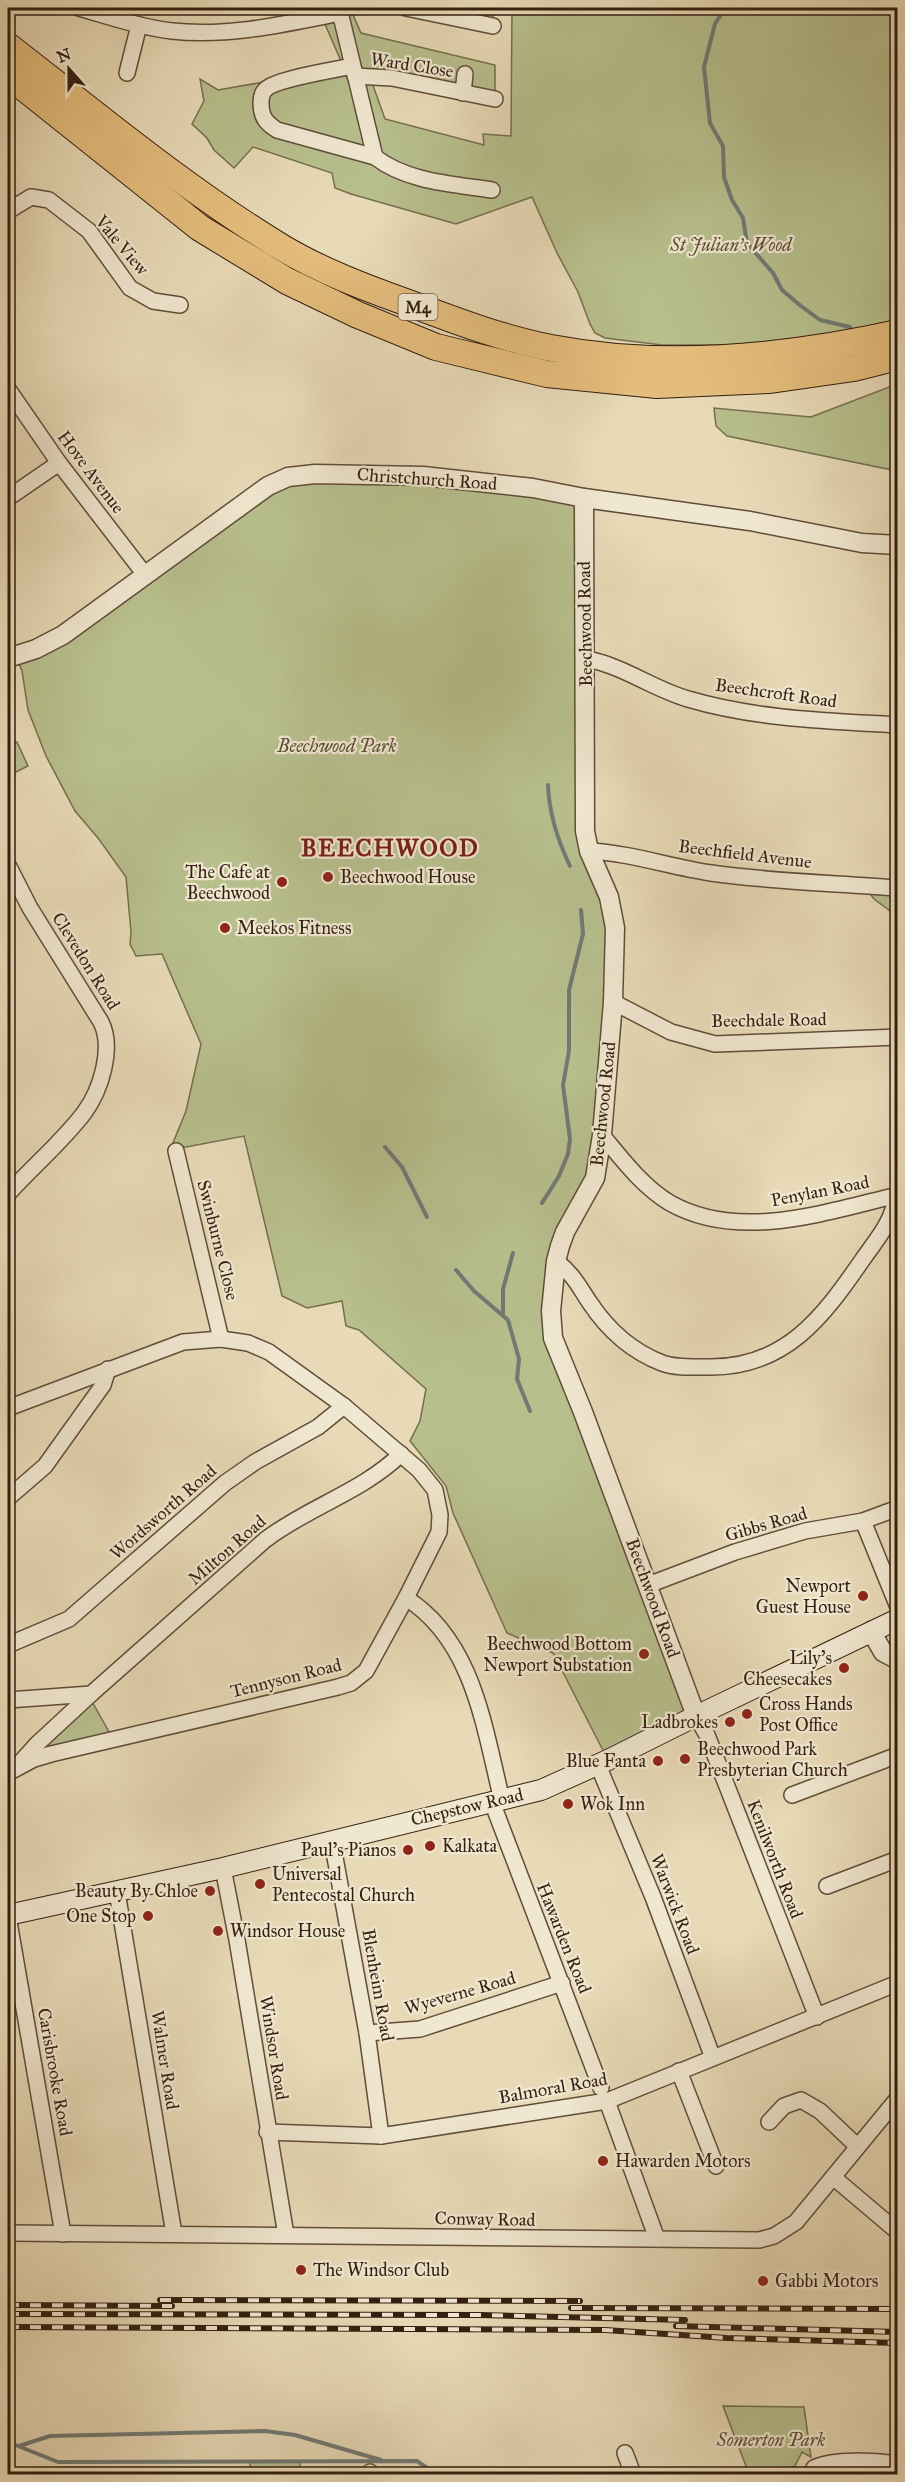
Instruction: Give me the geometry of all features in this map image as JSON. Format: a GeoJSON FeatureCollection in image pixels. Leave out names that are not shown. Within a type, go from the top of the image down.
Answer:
{"type":"FeatureCollection","features":[{"type":"Feature","properties":{"kind":"highway","name":"M4"},"geometry":{"type":"LineString","coordinates":[[8,46],[164,168],[282,248],[332,274],[459,322],[551,348],[655,360],[730,358],[787,353],[897,333]]}},
{"type":"Feature","properties":{"kind":"highway","name":"M4"},"geometry":{"type":"LineString","coordinates":[[8,75],[200,228],[287,281],[358,315],[436,347],[547,374],[657,385],[770,380],[854,368],[897,357]]}},
{"type":"Feature","properties":{"kind":"main road","name":"Chepstow Road"},"geometry":{"type":"LineString","coordinates":[[8,1916],[223,1868],[541,1790],[598,1765],[897,1620]]}},
{"type":"Feature","properties":{"kind":"street"},"geometry":{"type":"LineString","coordinates":[[79,8],[139,25],[172,31],[220,32],[273,27],[340,10],[375,157],[387,166],[414,177],[492,190]]}},
{"type":"Feature","properties":{"kind":"street"},"geometry":{"type":"LineString","coordinates":[[406,8],[426,10],[494,26]]}},
{"type":"Feature","properties":{"kind":"street"},"geometry":{"type":"LineString","coordinates":[[127,73],[139,25]]}},
{"type":"Feature","properties":{"kind":"street","name":"Ward Close"},"geometry":{"type":"LineString","coordinates":[[375,157],[277,130],[265,122],[261,110],[261,99],[265,89],[278,82],[354,71],[495,99]]}},
{"type":"Feature","properties":{"kind":"street","name":"Ward Close"},"geometry":{"type":"LineString","coordinates":[[463,93],[465,74]]}},
{"type":"Feature","properties":{"kind":"street","name":"Vale View"},"geometry":{"type":"LineString","coordinates":[[8,212],[31,197],[49,200],[89,231],[130,288],[153,301],[180,304]]}},
{"type":"Feature","properties":{"kind":"street","name":"Hove Avenue"},"geometry":{"type":"LineString","coordinates":[[8,389],[59,463],[146,576]]}},
{"type":"Feature","properties":{"kind":"street"},"geometry":{"type":"LineString","coordinates":[[8,498],[59,463]]}},
{"type":"Feature","properties":{"kind":"street","name":"Christchurch Road"},"geometry":{"type":"LineString","coordinates":[[8,658],[36,649],[63,635],[146,576],[239,505],[268,486],[288,477],[338,473],[423,476],[533,488],[584,498],[750,521],[862,543],[897,545]]}},
{"type":"Feature","properties":{"kind":"street","name":"Beechwood Road"},"geometry":{"type":"LineString","coordinates":[[584,498],[585,831],[590,851],[609,897],[615,927],[613,1002],[602,1135],[595,1178],[565,1232],[556,1261],[551,1311],[553,1338],[696,1716]]}},
{"type":"Feature","properties":{"kind":"street","name":"Beechcroft Road"},"geometry":{"type":"LineString","coordinates":[[586,659],[600,662],[660,690],[723,708],[807,720],[897,725]]}},
{"type":"Feature","properties":{"kind":"street","name":"Beechfield Avenue"},"geometry":{"type":"LineString","coordinates":[[590,851],[612,852],[709,873],[897,888]]}},
{"type":"Feature","properties":{"kind":"street","name":"Clevedon Road"},"geometry":{"type":"LineString","coordinates":[[8,865],[30,908],[101,1022],[107,1042],[100,1077],[86,1110],[8,1194]]}},
{"type":"Feature","properties":{"kind":"street","name":"Beechdale Road"},"geometry":{"type":"LineString","coordinates":[[613,1002],[671,1032],[715,1044],[897,1037]]}},
{"type":"Feature","properties":{"kind":"street","name":"Penylan Road"},"geometry":{"type":"LineString","coordinates":[[602,1135],[628,1167],[664,1198],[681,1208],[721,1220],[766,1222],[803,1217],[897,1195]]}},
{"type":"Feature","properties":{"kind":"street","name":"Swinburne Close"},"geometry":{"type":"LineString","coordinates":[[176,1151],[221,1339]]}},
{"type":"Feature","properties":{"kind":"street"},"geometry":{"type":"LineString","coordinates":[[556,1261],[572,1273],[608,1328],[642,1353],[664,1364],[690,1367],[744,1365],[766,1358],[788,1346],[820,1316],[841,1291],[889,1221],[897,1195]]}},
{"type":"Feature","properties":{"kind":"street","name":"Tennyson Road"},"geometry":{"type":"LineString","coordinates":[[8,1408],[183,1342],[221,1339],[248,1343],[269,1352],[344,1406],[401,1454],[432,1484],[441,1515],[439,1532],[406,1598],[370,1665],[359,1678],[351,1683],[51,1754],[13,1769]]}},
{"type":"Feature","properties":{"kind":"street"},"geometry":{"type":"LineString","coordinates":[[8,1498],[45,1466],[99,1392],[106,1380],[108,1369]]}},
{"type":"Feature","properties":{"kind":"street","name":"Wordsworth Road"},"geometry":{"type":"LineString","coordinates":[[8,1645],[54,1627],[76,1614],[225,1483],[255,1462],[318,1427],[344,1406]]}},
{"type":"Feature","properties":{"kind":"street","name":"Milton Road"},"geometry":{"type":"LineString","coordinates":[[13,1769],[36,1744],[265,1540],[286,1525],[378,1474],[401,1454]]}},
{"type":"Feature","properties":{"kind":"street","name":"Gibbs Road"},"geometry":{"type":"LineString","coordinates":[[648,1585],[735,1552],[805,1531],[863,1521],[897,1508]]}},
{"type":"Feature","properties":{"kind":"street"},"geometry":{"type":"LineString","coordinates":[[863,1521],[897,1607]]}},
{"type":"Feature","properties":{"kind":"street","name":"Hawarden Road"},"geometry":{"type":"LineString","coordinates":[[406,1598],[424,1611],[439,1628],[470,1677],[497,1801],[657,2239]]}},
{"type":"Feature","properties":{"kind":"street"},"geometry":{"type":"LineString","coordinates":[[871,1631],[883,1652],[897,1660]]}},
{"type":"Feature","properties":{"kind":"street"},"geometry":{"type":"LineString","coordinates":[[8,1700],[92,1694]]}},
{"type":"Feature","properties":{"kind":"street","name":"Kenilworth Road"},"geometry":{"type":"LineString","coordinates":[[696,1716],[706,1736],[817,2017]]}},
{"type":"Feature","properties":{"kind":"street"},"geometry":{"type":"LineString","coordinates":[[792,1795],[897,1755]]}},
{"type":"Feature","properties":{"kind":"street","name":"Warwick Road"},"geometry":{"type":"LineString","coordinates":[[598,1765],[653,1897],[713,2058]]}},
{"type":"Feature","properties":{"kind":"street","name":"Blenheim Road"},"geometry":{"type":"LineString","coordinates":[[332,1841],[368,2033],[381,2136]]}},
{"type":"Feature","properties":{"kind":"street"},"geometry":{"type":"LineString","coordinates":[[827,1886],[897,1859]]}},
{"type":"Feature","properties":{"kind":"street","name":"Windsor Road"},"geometry":{"type":"LineString","coordinates":[[223,1868],[286,2235]]}},
{"type":"Feature","properties":{"kind":"street","name":"Walmer Road"},"geometry":{"type":"LineString","coordinates":[[117,1892],[174,2234]]}},
{"type":"Feature","properties":{"kind":"street","name":"Carisbrooke Road"},"geometry":{"type":"LineString","coordinates":[[8,1916],[63,2234]]}},
{"type":"Feature","properties":{"kind":"street","name":"Wyeverne Road"},"geometry":{"type":"LineString","coordinates":[[368,2033],[420,2029],[562,1983]]}},
{"type":"Feature","properties":{"kind":"street","name":"Balmoral Road"},"geometry":{"type":"LineString","coordinates":[[267,2132],[381,2136],[604,2094],[679,2071],[897,1983]]}},
{"type":"Feature","properties":{"kind":"street"},"geometry":{"type":"LineString","coordinates":[[679,2071],[716,2166]]}},
{"type":"Feature","properties":{"kind":"street","name":"Conway Road"},"geometry":{"type":"LineString","coordinates":[[8,2233],[759,2240],[774,2236],[796,2222],[897,2098]]}},
{"type":"Feature","properties":{"kind":"street"},"geometry":{"type":"LineString","coordinates":[[769,2122],[784,2106],[801,2100],[820,2111],[857,2146]]}},
{"type":"Feature","properties":{"kind":"street"},"geometry":{"type":"LineString","coordinates":[[832,2177],[897,2232]]}},
{"type":"Feature","properties":{"kind":"street"},"geometry":{"type":"LineString","coordinates":[[625,2453],[633,2475]]}},
{"type":"Feature","properties":{"kind":"street"},"geometry":{"type":"LineString","coordinates":[[811,2475],[814,2468],[822,2465],[846,2462],[897,2464]]}},
{"type":"Feature","properties":{"kind":"green space","name":"St Julian's Wood"},"geometry":{"type":"Polygon","coordinates":[[[318,8],[350,8],[361,33],[495,65],[495,99],[370,77],[385,119],[484,145],[483,134],[511,136],[512,8],[897,8],[897,322],[823,338],[738,345],[662,345],[605,338],[595,333],[590,324],[578,292],[557,253],[532,197],[456,224],[335,188],[332,173],[253,147],[234,168],[214,150],[207,138],[192,124],[204,101],[200,79],[218,90],[344,68],[318,8]]]}},
{"type":"Feature","properties":{"kind":"green space"},"geometry":{"type":"Polygon","coordinates":[[[406,8],[493,8],[493,26],[406,8]]]}},
{"type":"Feature","properties":{"kind":"green space"},"geometry":{"type":"Polygon","coordinates":[[[897,384],[897,471],[727,436],[716,426],[714,408],[811,417],[897,384]]]}},
{"type":"Feature","properties":{"kind":"green space","name":"Beechwood Park"},"geometry":{"type":"Polygon","coordinates":[[[315,474],[584,498],[585,810],[609,897],[602,1135],[565,1232],[551,1311],[696,1716],[608,1760],[553,1653],[507,1633],[453,1513],[446,1486],[410,1441],[420,1421],[426,1389],[359,1330],[346,1326],[342,1301],[307,1308],[282,1296],[244,1136],[170,1150],[186,1111],[201,1044],[162,954],[136,956],[130,944],[126,877],[75,811],[46,756],[28,710],[22,671],[16,656],[36,649],[239,505],[315,474]]]}},
{"type":"Feature","properties":{"kind":"green space"},"geometry":{"type":"Polygon","coordinates":[[[17,742],[28,766],[8,776],[8,747],[17,742]]]}},
{"type":"Feature","properties":{"kind":"green space"},"geometry":{"type":"Polygon","coordinates":[[[864,886],[897,888],[897,916],[874,899],[864,886]]]}},
{"type":"Feature","properties":{"kind":"green space"},"geometry":{"type":"Polygon","coordinates":[[[89,1696],[113,1739],[28,1753],[89,1696]]]}},
{"type":"Feature","properties":{"kind":"green space","name":"Somerton Park"},"geometry":{"type":"Polygon","coordinates":[[[723,2406],[804,2407],[811,2457],[802,2452],[795,2466],[772,2474],[749,2474],[723,2406]]]}},
{"type":"Feature","properties":{"kind":"green space"},"geometry":{"type":"Polygon","coordinates":[[[250,2462],[300,2462],[300,2474],[250,2474],[250,2462]]]}},
{"type":"Feature","properties":{"kind":"waterway"},"geometry":{"type":"LineString","coordinates":[[725,8],[715,24],[704,67],[710,123],[723,146],[724,177],[732,200],[743,218],[747,243],[773,273],[782,290],[801,306],[820,320],[850,327]]}},
{"type":"Feature","properties":{"kind":"waterway"},"geometry":{"type":"LineString","coordinates":[[548,785],[555,827],[570,866]]}},
{"type":"Feature","properties":{"kind":"waterway"},"geometry":{"type":"LineString","coordinates":[[542,1203],[559,1176],[568,1154],[570,1139],[563,1085],[569,1051],[569,990],[583,934],[581,910]]}},
{"type":"Feature","properties":{"kind":"waterway"},"geometry":{"type":"LineString","coordinates":[[385,1147],[402,1167],[427,1217]]}},
{"type":"Feature","properties":{"kind":"waterway"},"geometry":{"type":"LineString","coordinates":[[503,1313],[503,1289],[513,1253]]}},
{"type":"Feature","properties":{"kind":"waterway"},"geometry":{"type":"LineString","coordinates":[[456,1270],[474,1291],[508,1320],[519,1359],[517,1379],[530,1411]]}},
{"type":"Feature","properties":{"kind":"waterway"},"geometry":{"type":"LineString","coordinates":[[19,2446],[50,2436],[265,2431],[295,2435],[381,2460]]}},
{"type":"Feature","properties":{"kind":"waterway"},"geometry":{"type":"LineString","coordinates":[[8,2442],[58,2462],[417,2461],[433,2472]]}},
{"type":"Feature","properties":{"kind":"railway"},"geometry":{"type":"LineString","coordinates":[[160,2300],[580,2301]]}},
{"type":"Feature","properties":{"kind":"railway"},"geometry":{"type":"LineString","coordinates":[[8,2305],[172,2306]]}},
{"type":"Feature","properties":{"kind":"railway"},"geometry":{"type":"LineString","coordinates":[[571,2308],[898,2309]]}},
{"type":"Feature","properties":{"kind":"railway"},"geometry":{"type":"LineString","coordinates":[[8,2314],[480,2315],[685,2320]]}},
{"type":"Feature","properties":{"kind":"railway"},"geometry":{"type":"LineString","coordinates":[[676,2326],[898,2332]]}},
{"type":"Feature","properties":{"kind":"railway"},"geometry":{"type":"LineString","coordinates":[[8,2327],[605,2330],[727,2338],[898,2343]]}},
{"type":"Feature","properties":{"kind":"place","name":"Beechwood House"},"geometry":{"type":"Point","coordinates":[328,877]}},
{"type":"Feature","properties":{"kind":"place","name":"The Cafe at Beechwood"},"geometry":{"type":"Point","coordinates":[282,882]}},
{"type":"Feature","properties":{"kind":"place","name":"Meekos Fitness"},"geometry":{"type":"Point","coordinates":[225,928]}},
{"type":"Feature","properties":{"kind":"place","name":"Newport Guest House"},"geometry":{"type":"Point","coordinates":[863,1596]}},
{"type":"Feature","properties":{"kind":"place","name":"Beechwood Bottom Newport Substation"},"geometry":{"type":"Point","coordinates":[644,1654]}},
{"type":"Feature","properties":{"kind":"place","name":"Lily's Cheesecakes"},"geometry":{"type":"Point","coordinates":[844,1668]}},
{"type":"Feature","properties":{"kind":"place","name":"Cross Hands Post Office"},"geometry":{"type":"Point","coordinates":[747,1714]}},
{"type":"Feature","properties":{"kind":"place","name":"Ladbrokes"},"geometry":{"type":"Point","coordinates":[730,1722]}},
{"type":"Feature","properties":{"kind":"place","name":"Beechwood Park Presbyterian Church"},"geometry":{"type":"Point","coordinates":[685,1759]}},
{"type":"Feature","properties":{"kind":"place","name":"Blue Fanta"},"geometry":{"type":"Point","coordinates":[658,1761]}},
{"type":"Feature","properties":{"kind":"place","name":"Wok Inn"},"geometry":{"type":"Point","coordinates":[568,1804]}},
{"type":"Feature","properties":{"kind":"place","name":"Kalkata"},"geometry":{"type":"Point","coordinates":[430,1846]}},
{"type":"Feature","properties":{"kind":"place","name":"Paul's Pianos"},"geometry":{"type":"Point","coordinates":[408,1850]}},
{"type":"Feature","properties":{"kind":"place","name":"Universal Pentecostal Church"},"geometry":{"type":"Point","coordinates":[260,1884]}},
{"type":"Feature","properties":{"kind":"place","name":"Beauty By Chloe"},"geometry":{"type":"Point","coordinates":[210,1891]}},
{"type":"Feature","properties":{"kind":"place","name":"One Stop"},"geometry":{"type":"Point","coordinates":[148,1916]}},
{"type":"Feature","properties":{"kind":"place","name":"Windsor House"},"geometry":{"type":"Point","coordinates":[218,1931]}},
{"type":"Feature","properties":{"kind":"place","name":"Hawarden Motors"},"geometry":{"type":"Point","coordinates":[603,2161]}},
{"type":"Feature","properties":{"kind":"place","name":"The Windsor Club"},"geometry":{"type":"Point","coordinates":[301,2270]}},
{"type":"Feature","properties":{"kind":"place","name":"Gabbi Motors"},"geometry":{"type":"Point","coordinates":[763,2281]}},
{"type":"Feature","properties":{"kind":"district","name":"BEECHWOOD"},"geometry":{"type":"Point","coordinates":[390,848]}}]}
